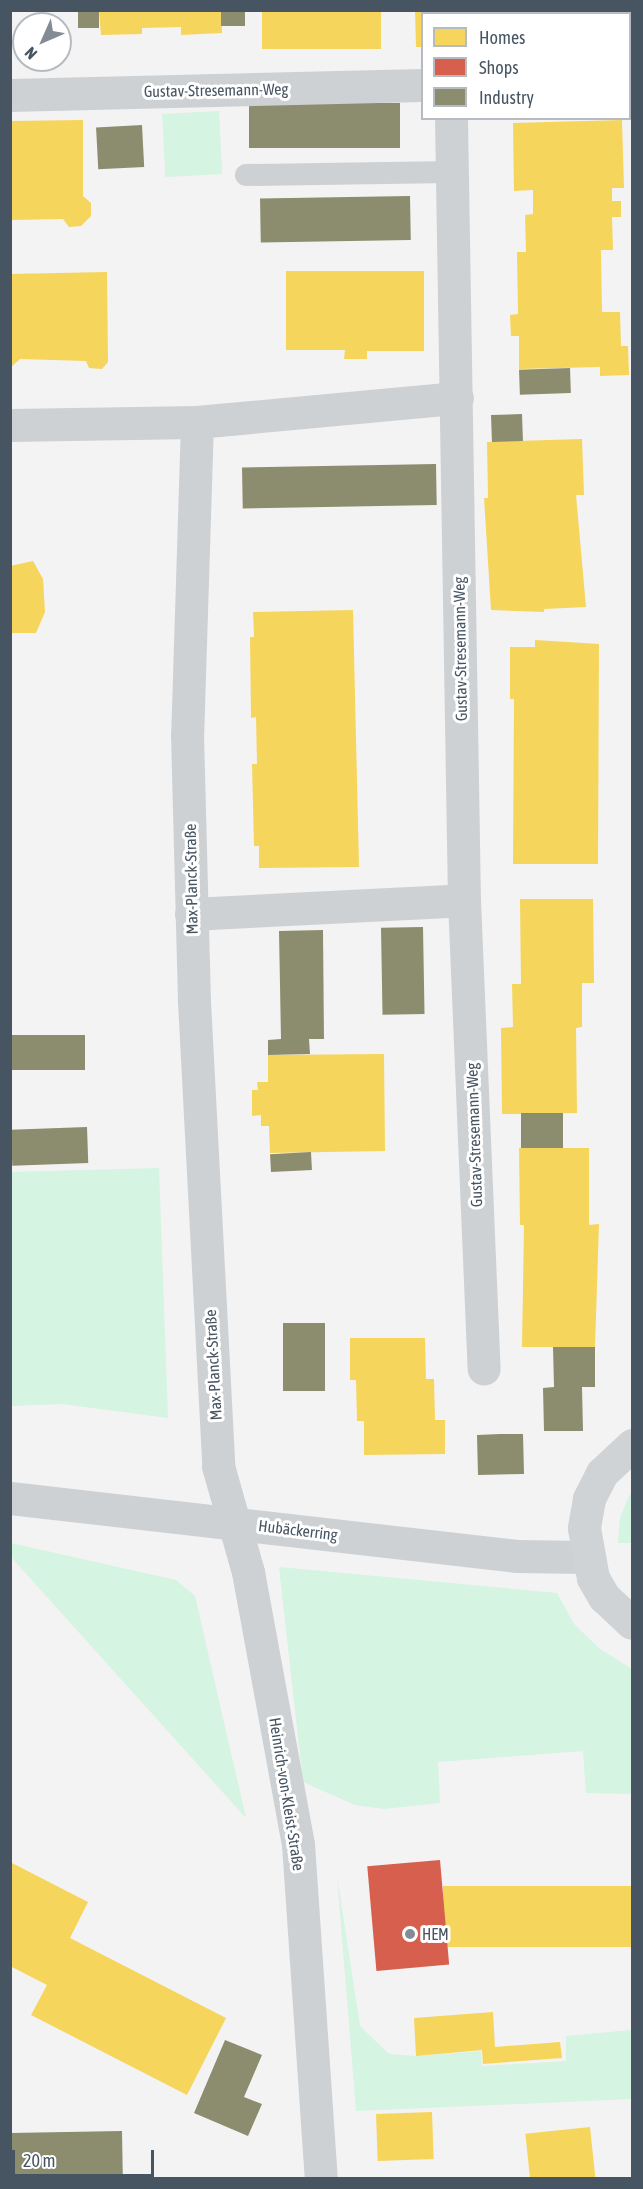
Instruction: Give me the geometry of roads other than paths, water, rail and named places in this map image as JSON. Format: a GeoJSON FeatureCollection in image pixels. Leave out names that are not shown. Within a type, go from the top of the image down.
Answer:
{"type":"FeatureCollection","features":[{"type":"Feature","properties":{"kind":"main road"},"geometry":{"type":"LineString","coordinates":[[633,1445],[602,1473],[589,1499],[584,1528],[586,1557],[604,1597],[633,1623]]}},
{"type":"Feature","properties":{"kind":"street","name":"Gustav-Stresemann-Weg"},"geometry":{"type":"LineString","coordinates":[[10,95],[421,85]]}},
{"type":"Feature","properties":{"kind":"street","name":"Gustav-Stresemann-Weg"},"geometry":{"type":"LineString","coordinates":[[451,120],[464,900],[484,1369]]}},
{"type":"Feature","properties":{"kind":"street"},"geometry":{"type":"LineString","coordinates":[[10,425],[197,422],[457,398]]}},
{"type":"Feature","properties":{"kind":"street","name":"Max-Planck-Straße"},"geometry":{"type":"LineString","coordinates":[[197,422],[187,734],[191,915],[218,1466],[232,1522]]}},
{"type":"Feature","properties":{"kind":"street"},"geometry":{"type":"LineString","coordinates":[[191,915],[464,900]]}},
{"type":"Feature","properties":{"kind":"street","name":"Hubäckerring"},"geometry":{"type":"LineString","coordinates":[[10,1498],[517,1556],[586,1557]]}},
{"type":"Feature","properties":{"kind":"street","name":"Heinrich-von-Kleist-Straße"},"geometry":{"type":"LineString","coordinates":[[232,1522],[248,1572],[298,1844],[321,2178]]}},
{"type":"Feature","properties":{"kind":"lane"},"geometry":{"type":"LineString","coordinates":[[246,175],[452,172]]}},
{"type":"Feature","properties":{"kind":"place","name":"HEM"},"geometry":{"type":"Point","coordinates":[410,1934]}}]}
